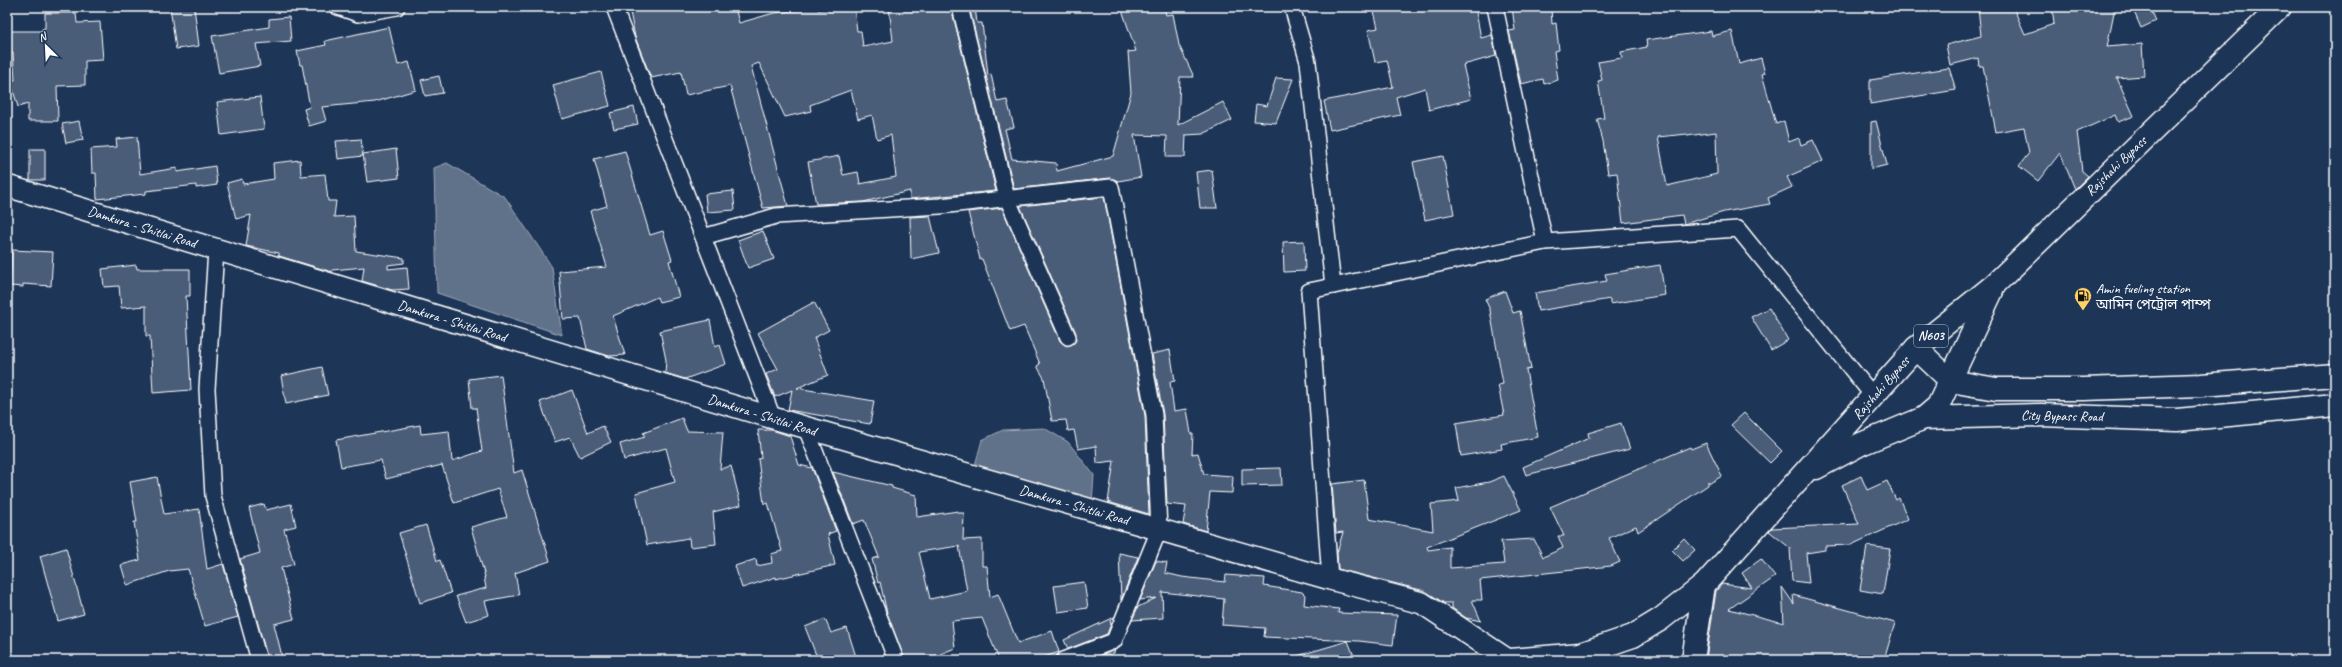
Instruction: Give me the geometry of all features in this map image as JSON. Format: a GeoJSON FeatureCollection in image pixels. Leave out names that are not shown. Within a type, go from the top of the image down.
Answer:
{"type":"FeatureCollection","features":[{"type":"Feature","properties":{"kind":"main road","name":"Rajshahi Bypass"},"geometry":{"type":"LineString","coordinates":[[1580,654],[1633,636],[1662,619],[1704,585],[1874,397],[1916,348],[1994,285],[2280,7]]}},
{"type":"Feature","properties":{"kind":"main road"},"geometry":{"type":"LineString","coordinates":[[1924,418],[1938,406],[1952,381],[1994,285]]}},
{"type":"Feature","properties":{"kind":"main road","name":"N603"},"geometry":{"type":"LineString","coordinates":[[1916,348],[1952,381]]}},
{"type":"Feature","properties":{"kind":"main road"},"geometry":{"type":"LineString","coordinates":[[1952,381],[1996,389],[2084,388],[2201,385],[2335,375]]}},
{"type":"Feature","properties":{"kind":"main road","name":"City Bypass Road"},"geometry":{"type":"LineString","coordinates":[[1802,476],[1862,444],[1924,418],[2041,415],[2177,420],[2335,405]]}},
{"type":"Feature","properties":{"kind":"main road"},"geometry":{"type":"LineString","coordinates":[[1693,660],[1704,585]]}},
{"type":"Feature","properties":{"kind":"main road"},"geometry":{"type":"LineString","coordinates":[[1509,660],[1580,654],[1600,660]]}},
{"type":"Feature","properties":{"kind":"street"},"geometry":{"type":"LineString","coordinates":[[338,7],[358,14],[397,7]]}},
{"type":"Feature","properties":{"kind":"street"},"geometry":{"type":"LineString","coordinates":[[614,7],[773,418]]}},
{"type":"Feature","properties":{"kind":"street"},"geometry":{"type":"LineString","coordinates":[[960,7],[1007,198],[1068,337]]}},
{"type":"Feature","properties":{"kind":"street"},"geometry":{"type":"LineString","coordinates":[[1292,7],[1308,62],[1333,286]]}},
{"type":"Feature","properties":{"kind":"street"},"geometry":{"type":"LineString","coordinates":[[1495,7],[1545,242]]}},
{"type":"Feature","properties":{"kind":"street","name":"Damkura - Shitlai Road"},"geometry":{"type":"LineString","coordinates":[[7,186],[806,428],[1330,579],[1422,603],[1509,660]]}},
{"type":"Feature","properties":{"kind":"street"},"geometry":{"type":"LineString","coordinates":[[703,237],[776,216],[940,206],[1111,187],[1154,415],[1159,530],[1114,641],[1064,660]]}},
{"type":"Feature","properties":{"kind":"street"},"geometry":{"type":"LineString","coordinates":[[1330,579],[1309,291],[1545,242],[1738,229],[1874,397]]}},
{"type":"Feature","properties":{"kind":"street"},"geometry":{"type":"LineString","coordinates":[[216,250],[207,389],[214,496],[259,660]]}},
{"type":"Feature","properties":{"kind":"street"},"geometry":{"type":"LineString","coordinates":[[806,428],[896,660]]}},
{"type":"Feature","properties":{"kind":"water"},"geometry":{"type":"Polygon","coordinates":[[[447,163],[505,197],[552,267],[562,335],[437,293],[434,168],[447,163]]]}},
{"type":"Feature","properties":{"kind":"water"},"geometry":{"type":"Polygon","coordinates":[[[1044,428],[1068,442],[1094,475],[1092,503],[974,469],[982,440],[1003,430],[1044,428]]]}},
{"type":"Feature","properties":{"kind":"building"},"geometry":{"type":"Polygon","coordinates":[[[170,7],[194,7],[199,46],[176,49],[170,7]]]}},
{"type":"Feature","properties":{"kind":"building"},"geometry":{"type":"Polygon","coordinates":[[[654,7],[735,7],[739,23],[774,13],[802,10],[801,7],[817,7],[818,10],[854,7],[857,31],[861,31],[863,47],[893,41],[889,7],[951,7],[996,191],[910,199],[910,191],[863,202],[816,204],[808,162],[839,156],[843,175],[858,172],[860,184],[896,177],[891,135],[877,139],[872,115],[858,119],[851,90],[810,105],[811,111],[785,117],[759,63],[751,66],[788,206],[763,208],[730,86],[686,95],[681,72],[651,78],[635,37],[630,12],[654,7]]]}},
{"type":"Feature","properties":{"kind":"building"},"geometry":{"type":"Polygon","coordinates":[[[969,7],[975,7],[977,23],[982,23],[988,75],[991,74],[997,102],[1007,100],[1014,127],[1005,129],[1012,159],[1056,163],[1057,171],[1113,156],[1131,93],[1128,52],[1136,51],[1121,7],[1164,7],[1166,15],[1173,14],[1179,45],[1194,77],[1180,77],[1178,125],[1223,102],[1232,120],[1203,134],[1186,135],[1185,157],[1166,157],[1167,136],[1134,135],[1141,177],[1118,181],[1110,178],[1014,189],[969,7]]]}},
{"type":"Feature","properties":{"kind":"building"},"geometry":{"type":"Polygon","coordinates":[[[1373,7],[1475,7],[1481,38],[1492,35],[1496,56],[1463,65],[1471,99],[1429,110],[1425,88],[1396,97],[1400,115],[1330,130],[1324,101],[1393,87],[1387,60],[1375,62],[1368,30],[1378,28],[1373,7]]]}},
{"type":"Feature","properties":{"kind":"building"},"geometry":{"type":"Polygon","coordinates":[[[1512,7],[1551,7],[1552,24],[1556,23],[1559,50],[1554,51],[1558,80],[1544,84],[1543,79],[1521,84],[1509,31],[1515,30],[1512,7]]]}},
{"type":"Feature","properties":{"kind":"building"},"geometry":{"type":"Polygon","coordinates":[[[1978,7],[2013,7],[2025,34],[2054,24],[2052,7],[2115,7],[2107,47],[2142,44],[2144,76],[2117,78],[2134,116],[2118,122],[2115,115],[2077,132],[2082,171],[2088,176],[2075,189],[2060,153],[2038,181],[2019,166],[2029,153],[2024,127],[1996,132],[1983,66],[1979,66],[1978,58],[1950,65],[1946,45],[1981,36],[1978,7]]]}},
{"type":"Feature","properties":{"kind":"building"},"geometry":{"type":"Polygon","coordinates":[[[2132,7],[2150,7],[2156,21],[2141,28],[2132,7]]]}},
{"type":"Feature","properties":{"kind":"building"},"geometry":{"type":"Polygon","coordinates":[[[45,13],[76,13],[77,23],[100,22],[103,60],[85,61],[85,85],[57,86],[58,121],[28,121],[28,104],[18,107],[10,80],[15,80],[13,53],[7,53],[7,31],[42,31],[42,29],[45,28],[45,13]]]}},
{"type":"Feature","properties":{"kind":"building"},"geometry":{"type":"Polygon","coordinates":[[[289,17],[291,41],[256,44],[260,66],[219,73],[212,36],[269,27],[269,19],[289,17]]]}},
{"type":"Feature","properties":{"kind":"building"},"geometry":{"type":"Polygon","coordinates":[[[389,27],[398,65],[409,62],[416,90],[375,102],[322,107],[326,121],[309,126],[304,109],[310,107],[302,65],[300,65],[297,51],[326,45],[325,41],[389,27]]]}},
{"type":"Feature","properties":{"kind":"building"},"geometry":{"type":"Polygon","coordinates":[[[1711,31],[1712,36],[1732,31],[1739,64],[1761,58],[1765,73],[1762,74],[1776,124],[1784,121],[1789,142],[1799,138],[1801,145],[1813,140],[1823,161],[1787,177],[1792,187],[1768,198],[1770,204],[1724,212],[1684,224],[1682,215],[1623,223],[1617,173],[1608,174],[1603,141],[1597,119],[1604,118],[1598,81],[1602,80],[1598,62],[1622,58],[1621,52],[1647,47],[1646,40],[1711,31]],[[1716,132],[1687,136],[1687,134],[1658,137],[1667,186],[1717,174],[1716,132]]]}},
{"type":"Feature","properties":{"kind":"building"},"geometry":{"type":"Polygon","coordinates":[[[1949,68],[1956,90],[1870,104],[1870,80],[1949,68]]]}},
{"type":"Feature","properties":{"kind":"building"},"geometry":{"type":"Polygon","coordinates":[[[601,72],[610,106],[562,119],[553,85],[601,72]]]}},
{"type":"Feature","properties":{"kind":"building"},"geometry":{"type":"Polygon","coordinates":[[[439,76],[443,93],[425,96],[421,80],[439,76]]]}},
{"type":"Feature","properties":{"kind":"building"},"geometry":{"type":"Polygon","coordinates":[[[1276,78],[1293,79],[1276,123],[1254,121],[1256,104],[1267,106],[1276,78]]]}},
{"type":"Feature","properties":{"kind":"building"},"geometry":{"type":"Polygon","coordinates":[[[260,97],[264,129],[221,135],[217,102],[260,97]]]}},
{"type":"Feature","properties":{"kind":"building"},"geometry":{"type":"Polygon","coordinates":[[[634,107],[638,124],[614,129],[610,113],[634,107]]]}},
{"type":"Feature","properties":{"kind":"building"},"geometry":{"type":"Polygon","coordinates":[[[79,121],[83,140],[66,143],[62,124],[79,121]]]}},
{"type":"Feature","properties":{"kind":"building"},"geometry":{"type":"Polygon","coordinates":[[[1876,121],[1887,165],[1871,169],[1871,122],[1876,121]]]}},
{"type":"Feature","properties":{"kind":"building"},"geometry":{"type":"Polygon","coordinates":[[[137,137],[140,174],[177,168],[177,172],[215,166],[217,185],[196,188],[196,185],[146,191],[146,194],[97,199],[96,173],[92,173],[91,149],[117,147],[116,139],[137,137]]]}},
{"type":"Feature","properties":{"kind":"building"},"geometry":{"type":"Polygon","coordinates":[[[361,139],[363,156],[338,159],[336,141],[361,139]]]}},
{"type":"Feature","properties":{"kind":"building"},"geometry":{"type":"Polygon","coordinates":[[[30,149],[45,149],[45,180],[30,180],[30,149]]]}},
{"type":"Feature","properties":{"kind":"building"},"geometry":{"type":"Polygon","coordinates":[[[396,149],[399,178],[367,182],[363,154],[396,149]]]}},
{"type":"Feature","properties":{"kind":"building"},"geometry":{"type":"Polygon","coordinates":[[[625,151],[650,235],[663,231],[672,260],[669,261],[679,297],[659,302],[657,297],[613,316],[625,355],[609,356],[587,349],[580,318],[563,319],[559,271],[607,267],[590,211],[607,206],[594,159],[625,151]]]}},
{"type":"Feature","properties":{"kind":"building"},"geometry":{"type":"Polygon","coordinates":[[[1443,156],[1454,214],[1425,220],[1413,162],[1443,156]]]}},
{"type":"Feature","properties":{"kind":"building"},"geometry":{"type":"Polygon","coordinates":[[[300,160],[301,176],[325,174],[328,201],[336,201],[334,217],[354,216],[356,251],[404,258],[404,263],[388,265],[388,269],[407,267],[409,289],[392,290],[362,281],[364,267],[332,270],[332,272],[279,256],[279,253],[246,246],[251,215],[236,219],[227,183],[242,179],[243,184],[274,179],[273,163],[300,160]]]}},
{"type":"Feature","properties":{"kind":"building"},"geometry":{"type":"Polygon","coordinates":[[[1212,170],[1217,208],[1200,208],[1196,172],[1212,170]]]}},
{"type":"Feature","properties":{"kind":"building"},"geometry":{"type":"Polygon","coordinates":[[[733,191],[735,210],[707,212],[705,194],[733,191]]]}},
{"type":"Feature","properties":{"kind":"building"},"geometry":{"type":"Polygon","coordinates":[[[1104,197],[1145,416],[1149,514],[1108,502],[1114,461],[1097,463],[1096,446],[1078,449],[1074,430],[1068,431],[1066,420],[1052,421],[1044,378],[1037,366],[1040,364],[1024,326],[1010,331],[982,259],[980,259],[968,212],[1002,208],[1060,341],[1067,346],[1075,342],[1076,333],[1020,206],[1104,197]]]}},
{"type":"Feature","properties":{"kind":"building"},"geometry":{"type":"Polygon","coordinates":[[[930,216],[939,253],[911,259],[910,217],[930,216]]]}},
{"type":"Feature","properties":{"kind":"building"},"geometry":{"type":"Polygon","coordinates":[[[763,231],[774,259],[748,268],[738,240],[763,231]]]}},
{"type":"Feature","properties":{"kind":"building"},"geometry":{"type":"Polygon","coordinates":[[[1304,241],[1305,271],[1284,272],[1283,242],[1304,241]]]}},
{"type":"Feature","properties":{"kind":"building"},"geometry":{"type":"Polygon","coordinates":[[[12,250],[53,252],[51,286],[23,284],[23,287],[10,286],[12,250]]]}},
{"type":"Feature","properties":{"kind":"building"},"geometry":{"type":"Polygon","coordinates":[[[136,265],[137,269],[190,269],[190,296],[186,296],[191,390],[153,393],[150,336],[146,336],[146,306],[121,308],[119,286],[104,287],[102,269],[136,265]]]}},
{"type":"Feature","properties":{"kind":"building"},"geometry":{"type":"Polygon","coordinates":[[[1660,265],[1665,295],[1610,304],[1610,299],[1538,311],[1535,293],[1607,281],[1605,274],[1660,265]]]}},
{"type":"Feature","properties":{"kind":"building"},"geometry":{"type":"Polygon","coordinates":[[[1505,291],[1513,313],[1520,311],[1531,369],[1526,370],[1538,437],[1501,444],[1502,449],[1461,456],[1456,423],[1504,415],[1498,385],[1503,384],[1490,310],[1485,299],[1505,291]]]}},
{"type":"Feature","properties":{"kind":"building"},"geometry":{"type":"Polygon","coordinates":[[[814,302],[829,330],[814,338],[828,375],[797,388],[874,401],[870,424],[788,410],[792,390],[775,397],[766,374],[778,369],[758,333],[814,302]]]}},
{"type":"Feature","properties":{"kind":"building"},"geometry":{"type":"Polygon","coordinates":[[[1769,308],[1788,340],[1771,350],[1751,317],[1769,308]]]}},
{"type":"Feature","properties":{"kind":"building"},"geometry":{"type":"Polygon","coordinates":[[[710,320],[715,347],[720,345],[726,364],[685,379],[665,373],[666,360],[660,331],[710,320]]]}},
{"type":"Feature","properties":{"kind":"building"},"geometry":{"type":"Polygon","coordinates":[[[1170,350],[1175,381],[1170,382],[1174,411],[1187,409],[1191,434],[1193,434],[1192,454],[1198,453],[1204,474],[1233,476],[1232,493],[1210,492],[1206,531],[1183,524],[1186,506],[1167,504],[1163,414],[1152,354],[1170,350]]]}},
{"type":"Feature","properties":{"kind":"building"},"geometry":{"type":"Polygon","coordinates":[[[322,367],[328,395],[286,404],[281,376],[322,367]]]}},
{"type":"Feature","properties":{"kind":"building"},"geometry":{"type":"Polygon","coordinates":[[[501,375],[514,473],[522,470],[550,561],[515,573],[519,595],[485,601],[489,615],[466,622],[456,596],[486,588],[485,577],[471,527],[507,517],[498,489],[454,503],[442,465],[386,479],[381,460],[341,467],[336,440],[420,425],[421,434],[449,431],[452,461],[482,451],[476,408],[472,408],[469,379],[501,375]]]}},
{"type":"Feature","properties":{"kind":"building"},"geometry":{"type":"Polygon","coordinates":[[[572,390],[588,433],[603,426],[611,442],[580,457],[570,437],[555,442],[540,402],[572,390]]]}},
{"type":"Feature","properties":{"kind":"building"},"geometry":{"type":"Polygon","coordinates":[[[1744,413],[1782,451],[1770,463],[1731,425],[1744,413]]]}},
{"type":"Feature","properties":{"kind":"building"},"geometry":{"type":"Polygon","coordinates":[[[682,418],[687,431],[723,432],[720,469],[731,466],[741,505],[713,512],[716,544],[690,547],[689,538],[647,545],[636,493],[675,482],[666,448],[624,460],[620,444],[645,437],[643,433],[682,418]]]}},
{"type":"Feature","properties":{"kind":"building"},"geometry":{"type":"Polygon","coordinates":[[[1621,423],[1630,449],[1526,475],[1523,467],[1589,438],[1588,433],[1621,423]]]}},
{"type":"Feature","properties":{"kind":"building"},"geometry":{"type":"Polygon","coordinates":[[[758,430],[772,430],[790,436],[799,465],[812,468],[836,531],[828,534],[835,565],[776,579],[776,577],[742,588],[735,566],[756,559],[757,566],[772,563],[771,554],[782,551],[768,503],[764,504],[758,459],[761,458],[758,430]]]}},
{"type":"Feature","properties":{"kind":"building"},"geometry":{"type":"Polygon","coordinates":[[[1706,443],[1722,476],[1710,483],[1708,481],[1708,485],[1638,532],[1636,526],[1609,538],[1620,562],[1611,566],[1480,580],[1482,600],[1472,600],[1481,621],[1466,618],[1452,608],[1452,603],[1444,603],[1425,591],[1338,569],[1337,553],[1343,532],[1336,533],[1332,484],[1364,480],[1369,519],[1433,531],[1431,504],[1459,501],[1456,488],[1489,482],[1504,476],[1521,510],[1427,547],[1428,550],[1450,547],[1450,568],[1504,564],[1501,541],[1534,539],[1543,557],[1563,548],[1558,536],[1564,536],[1550,507],[1690,447],[1691,449],[1706,443]]]}},
{"type":"Feature","properties":{"kind":"building"},"geometry":{"type":"Polygon","coordinates":[[[1281,468],[1282,485],[1242,486],[1242,469],[1281,468]]]}},
{"type":"Feature","properties":{"kind":"building"},"geometry":{"type":"Polygon","coordinates":[[[833,472],[892,486],[892,488],[916,495],[917,517],[958,511],[958,513],[964,513],[963,540],[982,539],[982,566],[987,566],[990,597],[998,594],[1018,643],[1052,631],[1059,652],[1036,660],[999,660],[982,618],[952,621],[955,648],[926,660],[905,660],[887,613],[880,582],[878,583],[872,559],[879,557],[864,520],[853,524],[833,472]],[[959,546],[919,552],[930,599],[967,591],[959,546]]]}},
{"type":"Feature","properties":{"kind":"building"},"geometry":{"type":"Polygon","coordinates":[[[1861,476],[1867,490],[1887,481],[1896,500],[1899,498],[1908,519],[1851,545],[1825,546],[1825,550],[1806,553],[1809,583],[1792,581],[1790,548],[1769,531],[1772,528],[1859,524],[1842,485],[1861,476]]]}},
{"type":"Feature","properties":{"kind":"building"},"geometry":{"type":"Polygon","coordinates":[[[157,477],[164,514],[199,509],[207,569],[223,564],[238,617],[205,626],[188,569],[169,571],[127,585],[121,565],[140,560],[134,522],[137,522],[130,482],[157,477]]]}},
{"type":"Feature","properties":{"kind":"building"},"geometry":{"type":"Polygon","coordinates":[[[264,504],[266,510],[291,504],[296,526],[284,529],[294,564],[281,568],[294,619],[274,624],[283,660],[268,660],[240,559],[260,553],[249,508],[264,504]]]}},
{"type":"Feature","properties":{"kind":"building"},"geometry":{"type":"Polygon","coordinates":[[[426,525],[437,561],[440,560],[451,593],[420,603],[399,533],[426,525]]]}},
{"type":"Feature","properties":{"kind":"building"},"geometry":{"type":"Polygon","coordinates":[[[1684,538],[1695,550],[1683,561],[1672,550],[1684,538]]]}},
{"type":"Feature","properties":{"kind":"building"},"geometry":{"type":"Polygon","coordinates":[[[1867,546],[1890,549],[1883,594],[1860,590],[1867,546]]]}},
{"type":"Feature","properties":{"kind":"building"},"geometry":{"type":"Polygon","coordinates":[[[66,548],[84,614],[58,621],[40,556],[66,548]]]}},
{"type":"Feature","properties":{"kind":"building"},"geometry":{"type":"Polygon","coordinates":[[[1119,553],[1138,557],[1121,600],[1119,553]]]}},
{"type":"Feature","properties":{"kind":"building"},"geometry":{"type":"Polygon","coordinates":[[[1761,559],[1775,577],[1729,609],[1784,623],[1782,587],[1794,604],[1793,595],[1895,623],[1884,660],[1706,659],[1716,591],[1722,584],[1752,588],[1742,573],[1761,559]]]}},
{"type":"Feature","properties":{"kind":"building"},"geometry":{"type":"Polygon","coordinates":[[[1156,561],[1167,563],[1165,573],[1182,577],[1225,582],[1226,575],[1265,578],[1264,586],[1302,592],[1305,595],[1304,605],[1339,609],[1338,613],[1397,615],[1393,645],[1359,641],[1264,637],[1265,628],[1222,625],[1224,599],[1162,592],[1163,618],[1132,620],[1138,607],[1156,598],[1140,600],[1156,561]]]}},
{"type":"Feature","properties":{"kind":"building"},"geometry":{"type":"Polygon","coordinates":[[[1084,582],[1088,608],[1058,612],[1054,586],[1084,582]]]}},
{"type":"Feature","properties":{"kind":"building"},"geometry":{"type":"Polygon","coordinates":[[[1114,617],[1110,621],[1111,624],[1107,634],[1068,649],[1064,640],[1114,617]]]}},
{"type":"Feature","properties":{"kind":"building"},"geometry":{"type":"Polygon","coordinates":[[[825,619],[831,633],[847,628],[857,660],[818,660],[805,627],[825,619]]]}},
{"type":"Feature","properties":{"kind":"building"},"geometry":{"type":"Polygon","coordinates":[[[1348,641],[1354,656],[1346,660],[1297,660],[1297,656],[1348,641]]]}},
{"type":"Feature","properties":{"kind":"building"},"geometry":{"type":"Polygon","coordinates":[[[1115,650],[1114,653],[1098,660],[1089,660],[1115,650]]]}},
{"type":"Feature","properties":{"kind":"place","name":"Amin fueling station আমিন পেট্রোল পাম্প"},"geometry":{"type":"Point","coordinates":[2083,311]}}]}
